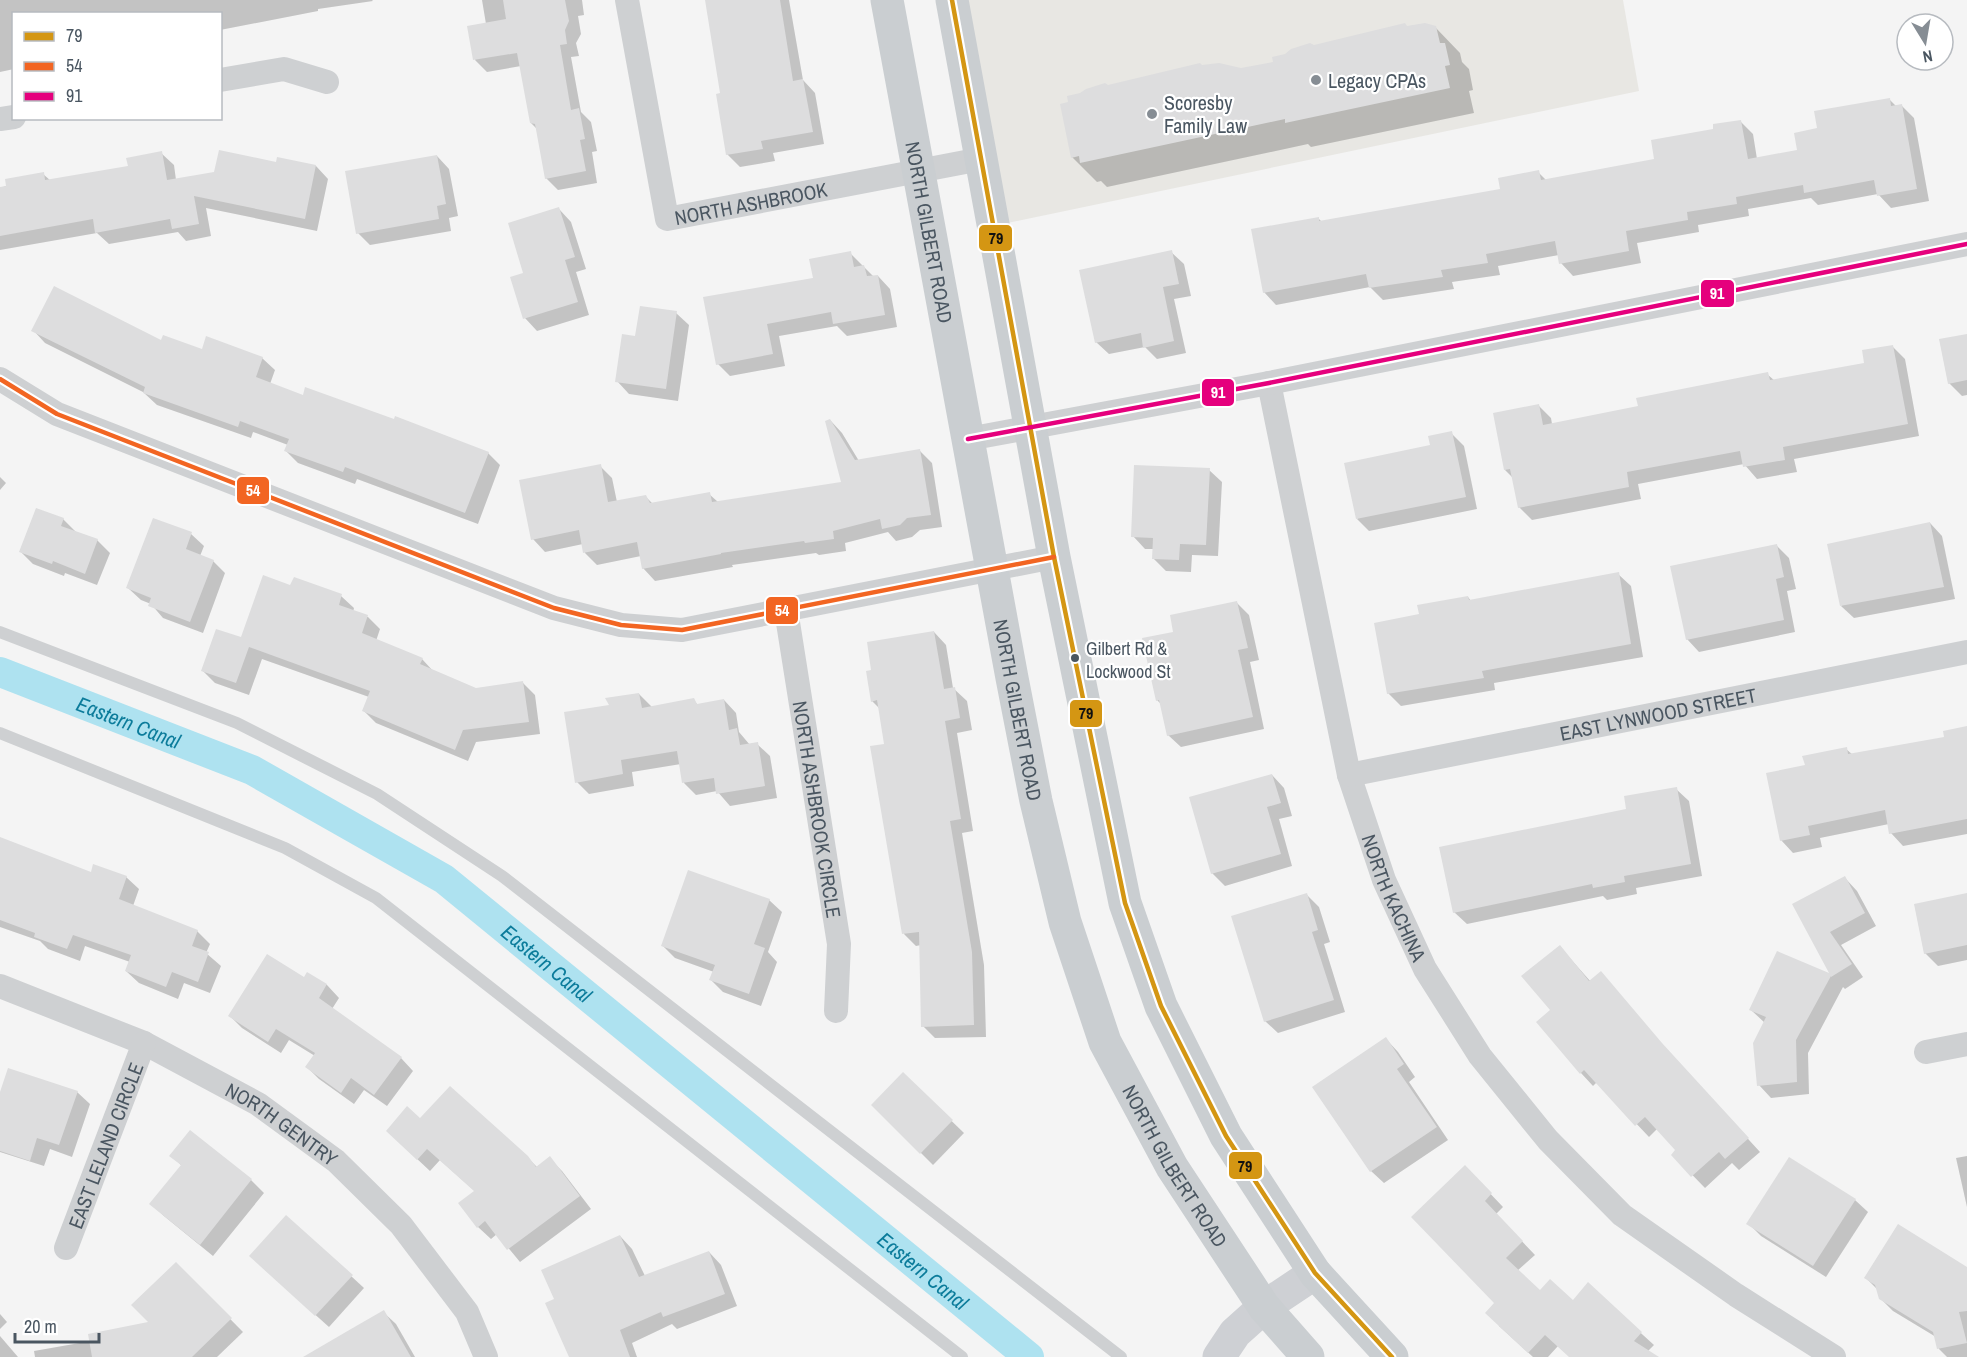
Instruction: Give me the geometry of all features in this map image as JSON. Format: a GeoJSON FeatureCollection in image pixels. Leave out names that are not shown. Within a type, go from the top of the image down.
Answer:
{"type":"FeatureCollection","features":[{"type":"Feature","properties":{"kind":"main road","name":"NORTH GILBERT ROAD"},"geometry":{"type":"LineString","coordinates":[[887,0],[1034,789],[1062,911],[1105,1042],[1172,1167],[1264,1307],[1308,1357]]}},
{"type":"Feature","properties":{"kind":"main road"},"geometry":{"type":"LineString","coordinates":[[952,0],[1054,557],[1125,903],[1161,1006],[1226,1136],[1316,1273],[1392,1357]]}},
{"type":"Feature","properties":{"kind":"street","name":"NORTH ASHBROOK"},"geometry":{"type":"LineString","coordinates":[[627,0],[667,219],[981,159]]}},
{"type":"Feature","properties":{"kind":"street"},"geometry":{"type":"LineString","coordinates":[[222,80],[284,69],[327,82]]}},
{"type":"Feature","properties":{"kind":"street"},"geometry":{"type":"LineString","coordinates":[[968,439],[1967,244]]}},
{"type":"Feature","properties":{"kind":"street"},"geometry":{"type":"LineString","coordinates":[[0,379],[57,414],[554,608],[621,625],[682,630],[1054,557]]}},
{"type":"Feature","properties":{"kind":"street","name":"NORTH KACHINA"},"geometry":{"type":"LineString","coordinates":[[1269,382],[1349,775],[1384,880],[1425,969],[1480,1056],[1548,1140],[1622,1215],[1736,1295],[1834,1357]]}},
{"type":"Feature","properties":{"kind":"street","name":"NORTH ASHBROOK CIRCLE"},"geometry":{"type":"LineString","coordinates":[[786,610],[839,944],[836,1011]]}},
{"type":"Feature","properties":{"kind":"street","name":"EAST LYNWOOD STREET"},"geometry":{"type":"LineString","coordinates":[[1349,775],[1967,652]]}},
{"type":"Feature","properties":{"kind":"street","name":"NORTH GENTRY"},"geometry":{"type":"LineString","coordinates":[[0,986],[144,1043],[258,1104],[336,1161],[401,1225],[467,1312],[486,1357]]}},
{"type":"Feature","properties":{"kind":"street","name":"EAST LELAND CIRCLE"},"geometry":{"type":"LineString","coordinates":[[66,1248],[144,1043]]}},
{"type":"Feature","properties":{"kind":"street"},"geometry":{"type":"LineString","coordinates":[[1926,1052],[1967,1044]]}},
{"type":"Feature","properties":{"kind":"street"},"geometry":{"type":"LineString","coordinates":[[1219,1357],[1235,1332],[1264,1307],[1316,1273]]}},
{"type":"Feature","properties":{"kind":"lane"},"geometry":{"type":"LineString","coordinates":[[0,632],[237,723],[377,794],[502,876],[1121,1357]]}},
{"type":"Feature","properties":{"kind":"lane"},"geometry":{"type":"LineString","coordinates":[[0,733],[285,848],[376,898],[962,1357]]}},
{"type":"Feature","properties":{"kind":"shaded area"},"geometry":{"type":"Polygon","coordinates":[[[953,0],[1623,0],[1639,91],[993,226],[953,0]]]}},
{"type":"Feature","properties":{"kind":"building"},"geometry":{"type":"Polygon","coordinates":[[[503,0],[565,0],[569,21],[565,30],[567,44],[560,45],[571,110],[579,108],[585,139],[580,140],[586,171],[545,179],[535,124],[530,123],[517,53],[473,60],[467,26],[506,19],[503,0]]]}},
{"type":"Feature","properties":{"kind":"building"},"geometry":{"type":"Polygon","coordinates":[[[705,0],[780,0],[793,81],[803,79],[813,132],[761,141],[763,149],[726,155],[716,94],[720,93],[705,0]]]}},
{"type":"Feature","properties":{"kind":"building"},"geometry":{"type":"Polygon","coordinates":[[[1405,23],[1407,26],[1425,23],[1436,26],[1440,43],[1445,43],[1450,65],[1445,66],[1450,88],[1285,123],[1285,119],[1080,163],[1079,156],[1071,158],[1060,104],[1068,102],[1067,96],[1105,83],[1108,85],[1200,63],[1202,65],[1219,63],[1241,68],[1273,62],[1272,57],[1310,43],[1314,45],[1405,23]]]}},
{"type":"Feature","properties":{"kind":"building"},"geometry":{"type":"Polygon","coordinates":[[[1890,98],[1891,106],[1902,104],[1917,189],[1877,196],[1874,180],[1804,193],[1803,185],[1736,197],[1737,204],[1687,212],[1688,220],[1626,231],[1629,251],[1559,264],[1555,241],[1486,254],[1488,263],[1441,270],[1443,277],[1369,288],[1366,274],[1263,293],[1251,229],[1319,217],[1319,221],[1500,189],[1498,178],[1539,170],[1541,180],[1654,159],[1651,140],[1713,129],[1713,124],[1741,120],[1748,159],[1797,150],[1794,133],[1817,128],[1814,111],[1890,98]]]}},
{"type":"Feature","properties":{"kind":"building"},"geometry":{"type":"Polygon","coordinates":[[[219,150],[276,162],[277,157],[316,165],[305,219],[194,196],[199,224],[172,229],[170,219],[95,233],[93,219],[0,236],[0,187],[6,186],[5,179],[44,172],[45,180],[128,166],[126,158],[162,151],[167,180],[214,172],[219,150]]]}},
{"type":"Feature","properties":{"kind":"building"},"geometry":{"type":"Polygon","coordinates":[[[437,155],[446,204],[437,206],[439,219],[356,234],[345,171],[437,155]]]}},
{"type":"Feature","properties":{"kind":"building"},"geometry":{"type":"Polygon","coordinates":[[[559,207],[575,257],[565,260],[578,302],[523,319],[510,277],[523,273],[508,223],[559,207]]]}},
{"type":"Feature","properties":{"kind":"building"},"geometry":{"type":"Polygon","coordinates":[[[1172,250],[1179,284],[1163,287],[1174,341],[1143,348],[1141,333],[1095,343],[1079,270],[1172,250]]]}},
{"type":"Feature","properties":{"kind":"building"},"geometry":{"type":"Polygon","coordinates":[[[851,251],[854,267],[864,265],[867,276],[878,275],[885,315],[833,324],[831,312],[767,324],[773,354],[716,365],[703,297],[813,278],[809,259],[851,251]]]}},
{"type":"Feature","properties":{"kind":"building"},"geometry":{"type":"Polygon","coordinates":[[[54,286],[161,340],[163,335],[202,349],[206,336],[263,357],[256,377],[303,395],[305,387],[394,419],[395,416],[489,452],[465,513],[345,467],[343,472],[284,451],[289,439],[240,421],[238,427],[143,393],[145,387],[31,331],[54,286]]]}},
{"type":"Feature","properties":{"kind":"building"},"geometry":{"type":"Polygon","coordinates":[[[640,306],[677,311],[666,389],[615,382],[622,334],[635,336],[640,306]]]}},
{"type":"Feature","properties":{"kind":"building"},"geometry":{"type":"Polygon","coordinates":[[[1967,334],[1967,380],[1948,384],[1939,339],[1967,334]]]}},
{"type":"Feature","properties":{"kind":"building"},"geometry":{"type":"Polygon","coordinates":[[[1893,345],[1908,424],[1783,447],[1785,460],[1743,467],[1740,451],[1627,472],[1629,487],[1518,508],[1510,469],[1504,470],[1493,413],[1539,404],[1543,425],[1638,406],[1636,398],[1768,372],[1770,380],[1864,363],[1862,350],[1893,345]]]}},
{"type":"Feature","properties":{"kind":"building"},"geometry":{"type":"Polygon","coordinates":[[[830,419],[855,460],[920,449],[931,515],[907,518],[900,525],[882,529],[880,519],[833,531],[834,539],[721,553],[642,569],[637,542],[583,553],[579,530],[531,540],[519,480],[601,464],[608,502],[646,495],[650,503],[710,492],[712,502],[841,482],[825,421],[830,419]]]}},
{"type":"Feature","properties":{"kind":"building"},"geometry":{"type":"Polygon","coordinates":[[[1452,431],[1466,497],[1356,519],[1344,463],[1430,445],[1428,436],[1452,431]]]}},
{"type":"Feature","properties":{"kind":"building"},"geometry":{"type":"Polygon","coordinates":[[[1134,465],[1210,468],[1206,545],[1180,544],[1179,560],[1152,559],[1153,538],[1131,537],[1134,465]]]}},
{"type":"Feature","properties":{"kind":"building"},"geometry":{"type":"Polygon","coordinates":[[[36,508],[64,518],[61,526],[98,539],[85,574],[53,561],[52,564],[19,552],[36,508]]]}},
{"type":"Feature","properties":{"kind":"building"},"geometry":{"type":"Polygon","coordinates":[[[153,518],[192,532],[186,549],[214,560],[190,622],[148,606],[151,598],[126,588],[153,518]]]}},
{"type":"Feature","properties":{"kind":"building"},"geometry":{"type":"Polygon","coordinates":[[[1930,522],[1944,587],[1840,606],[1827,544],[1930,522]]]}},
{"type":"Feature","properties":{"kind":"building"},"geometry":{"type":"Polygon","coordinates":[[[1777,544],[1784,577],[1776,579],[1784,620],[1686,640],[1670,566],[1777,544]]]}},
{"type":"Feature","properties":{"kind":"building"},"geometry":{"type":"Polygon","coordinates":[[[1619,572],[1631,644],[1482,671],[1484,678],[1387,694],[1374,623],[1419,614],[1417,605],[1468,596],[1469,600],[1619,572]]]}},
{"type":"Feature","properties":{"kind":"building"},"geometry":{"type":"Polygon","coordinates":[[[263,575],[290,585],[294,577],[342,594],[339,605],[368,615],[362,633],[423,658],[420,664],[476,688],[523,681],[529,722],[463,730],[455,750],[362,711],[370,691],[249,647],[236,683],[201,671],[216,629],[241,637],[263,575]]]}},
{"type":"Feature","properties":{"kind":"building"},"geometry":{"type":"Polygon","coordinates":[[[1237,601],[1248,648],[1238,650],[1253,717],[1167,736],[1159,700],[1156,701],[1142,638],[1173,632],[1170,615],[1237,601]]]}},
{"type":"Feature","properties":{"kind":"building"},"geometry":{"type":"Polygon","coordinates":[[[934,631],[944,689],[955,687],[960,718],[945,721],[961,819],[950,821],[972,952],[974,1025],[921,1027],[919,932],[902,934],[870,746],[884,744],[877,700],[871,702],[866,671],[871,670],[867,642],[934,631]]]}},
{"type":"Feature","properties":{"kind":"building"},"geometry":{"type":"Polygon","coordinates":[[[639,693],[642,708],[694,698],[697,704],[724,699],[729,730],[737,728],[740,745],[758,742],[765,786],[716,794],[714,778],[682,783],[677,751],[621,760],[623,774],[575,783],[564,712],[609,705],[605,698],[639,693]]]}},
{"type":"Feature","properties":{"kind":"building"},"geometry":{"type":"Polygon","coordinates":[[[1967,726],[1967,819],[1889,834],[1885,810],[1808,826],[1810,835],[1780,841],[1766,773],[1805,765],[1802,756],[1847,747],[1848,754],[1944,737],[1943,731],[1967,726]]]}},
{"type":"Feature","properties":{"kind":"building"},"geometry":{"type":"Polygon","coordinates":[[[1272,774],[1281,803],[1267,807],[1281,854],[1211,874],[1189,797],[1272,774]]]}},
{"type":"Feature","properties":{"kind":"building"},"geometry":{"type":"Polygon","coordinates":[[[1677,787],[1691,864],[1624,876],[1625,882],[1593,888],[1592,884],[1453,913],[1439,847],[1626,809],[1624,796],[1677,787]]]}},
{"type":"Feature","properties":{"kind":"building"},"geometry":{"type":"Polygon","coordinates":[[[0,837],[91,872],[93,864],[127,876],[119,899],[198,930],[192,946],[209,952],[198,982],[172,972],[166,987],[125,971],[131,955],[73,935],[67,949],[34,937],[35,933],[0,920],[0,837]]]}},
{"type":"Feature","properties":{"kind":"building"},"geometry":{"type":"Polygon","coordinates":[[[688,870],[770,899],[754,944],[765,948],[749,994],[709,980],[715,965],[661,946],[688,870]]]}},
{"type":"Feature","properties":{"kind":"building"},"geometry":{"type":"Polygon","coordinates":[[[1845,876],[1865,913],[1830,932],[1852,964],[1831,976],[1796,1040],[1797,1082],[1757,1086],[1753,1043],[1766,1017],[1749,1010],[1777,951],[1829,973],[1792,904],[1845,876]]]}},
{"type":"Feature","properties":{"kind":"building"},"geometry":{"type":"Polygon","coordinates":[[[1307,893],[1318,930],[1312,932],[1334,1000],[1264,1022],[1231,916],[1307,893]]]}},
{"type":"Feature","properties":{"kind":"building"},"geometry":{"type":"Polygon","coordinates":[[[1967,893],[1967,945],[1924,954],[1914,904],[1967,893]]]}},
{"type":"Feature","properties":{"kind":"building"},"geometry":{"type":"Polygon","coordinates":[[[1560,945],[1589,981],[1601,971],[1662,1043],[1749,1138],[1725,1159],[1719,1152],[1691,1177],[1671,1155],[1675,1150],[1645,1117],[1635,1126],[1584,1070],[1580,1074],[1536,1022],[1550,1010],[1521,976],[1560,945]]]}},
{"type":"Feature","properties":{"kind":"building"},"geometry":{"type":"Polygon","coordinates":[[[267,954],[304,977],[307,972],[327,984],[319,998],[402,1057],[374,1095],[351,1078],[341,1093],[305,1067],[315,1053],[276,1029],[268,1042],[228,1016],[267,954]]]}},
{"type":"Feature","properties":{"kind":"building"},"geometry":{"type":"Polygon","coordinates":[[[1386,1037],[1404,1064],[1397,1069],[1437,1127],[1370,1172],[1312,1087],[1386,1037]]]}},
{"type":"Feature","properties":{"kind":"building"},"geometry":{"type":"Polygon","coordinates":[[[8,1068],[78,1091],[59,1145],[37,1138],[30,1161],[0,1151],[0,1092],[8,1068]]]}},
{"type":"Feature","properties":{"kind":"building"},"geometry":{"type":"Polygon","coordinates":[[[903,1072],[953,1120],[920,1154],[871,1105],[903,1072]]]}},
{"type":"Feature","properties":{"kind":"building"},"geometry":{"type":"Polygon","coordinates":[[[450,1086],[528,1156],[536,1167],[550,1156],[580,1196],[507,1250],[485,1221],[477,1228],[458,1203],[474,1191],[427,1149],[417,1160],[386,1131],[407,1106],[420,1118],[450,1086]]]}},
{"type":"Feature","properties":{"kind":"building"},"geometry":{"type":"Polygon","coordinates":[[[190,1130],[252,1179],[200,1245],[149,1204],[181,1165],[169,1156],[190,1130]]]}},
{"type":"Feature","properties":{"kind":"building"},"geometry":{"type":"Polygon","coordinates":[[[1789,1157],[1856,1199],[1813,1266],[1746,1224],[1789,1157]]]}},
{"type":"Feature","properties":{"kind":"building"},"geometry":{"type":"Polygon","coordinates":[[[1465,1165],[1492,1193],[1485,1201],[1523,1241],[1506,1258],[1540,1290],[1550,1279],[1573,1300],[1588,1282],[1642,1332],[1634,1341],[1659,1357],[1569,1357],[1545,1335],[1528,1353],[1485,1313],[1494,1303],[1411,1217],[1465,1165]]]}},
{"type":"Feature","properties":{"kind":"building"},"geometry":{"type":"Polygon","coordinates":[[[286,1215],[353,1275],[315,1316],[249,1256],[286,1215]]]}},
{"type":"Feature","properties":{"kind":"building"},"geometry":{"type":"Polygon","coordinates":[[[1898,1224],[1967,1267],[1967,1311],[1959,1312],[1967,1343],[1937,1349],[1933,1332],[1879,1299],[1875,1285],[1864,1278],[1898,1224]]]}},
{"type":"Feature","properties":{"kind":"building"},"geometry":{"type":"Polygon","coordinates":[[[620,1235],[639,1277],[709,1251],[725,1294],[663,1317],[661,1312],[620,1330],[630,1357],[569,1357],[545,1303],[554,1299],[541,1270],[620,1235]]]}},
{"type":"Feature","properties":{"kind":"building"},"geometry":{"type":"Polygon","coordinates":[[[176,1262],[232,1318],[192,1357],[92,1357],[88,1334],[148,1322],[131,1305],[176,1262]]]}},
{"type":"Feature","properties":{"kind":"building"},"geometry":{"type":"Polygon","coordinates":[[[384,1310],[411,1357],[303,1357],[351,1329],[384,1310]]]}},
{"type":"Feature","properties":{"kind":"waterway","name":"Eastern Canal"},"geometry":{"type":"LineString","coordinates":[[0,672],[252,770],[444,879],[1029,1357]]}},
{"type":"Feature","properties":{"kind":"transit line","name":"79"},"geometry":{"type":"LineString","coordinates":[[952,0],[1054,557],[1125,903],[1161,1006],[1226,1136],[1315,1273],[1392,1357]]}},
{"type":"Feature","properties":{"kind":"transit line","name":"91"},"geometry":{"type":"LineString","coordinates":[[968,439],[1269,383],[1967,244]]}},
{"type":"Feature","properties":{"kind":"transit line","name":"54"},"geometry":{"type":"LineString","coordinates":[[0,379],[57,414],[554,608],[621,625],[682,630],[1054,557]]}},
{"type":"Feature","properties":{"kind":"place","name":"Legacy CPAs"},"geometry":{"type":"Point","coordinates":[1316,80]}},
{"type":"Feature","properties":{"kind":"place","name":"Scoresby Family Law"},"geometry":{"type":"Point","coordinates":[1152,114]}},
{"type":"Feature","properties":{"kind":"place","name":"Gilbert Rd & Lockwood St"},"geometry":{"type":"Point","coordinates":[1075,658]}}]}
